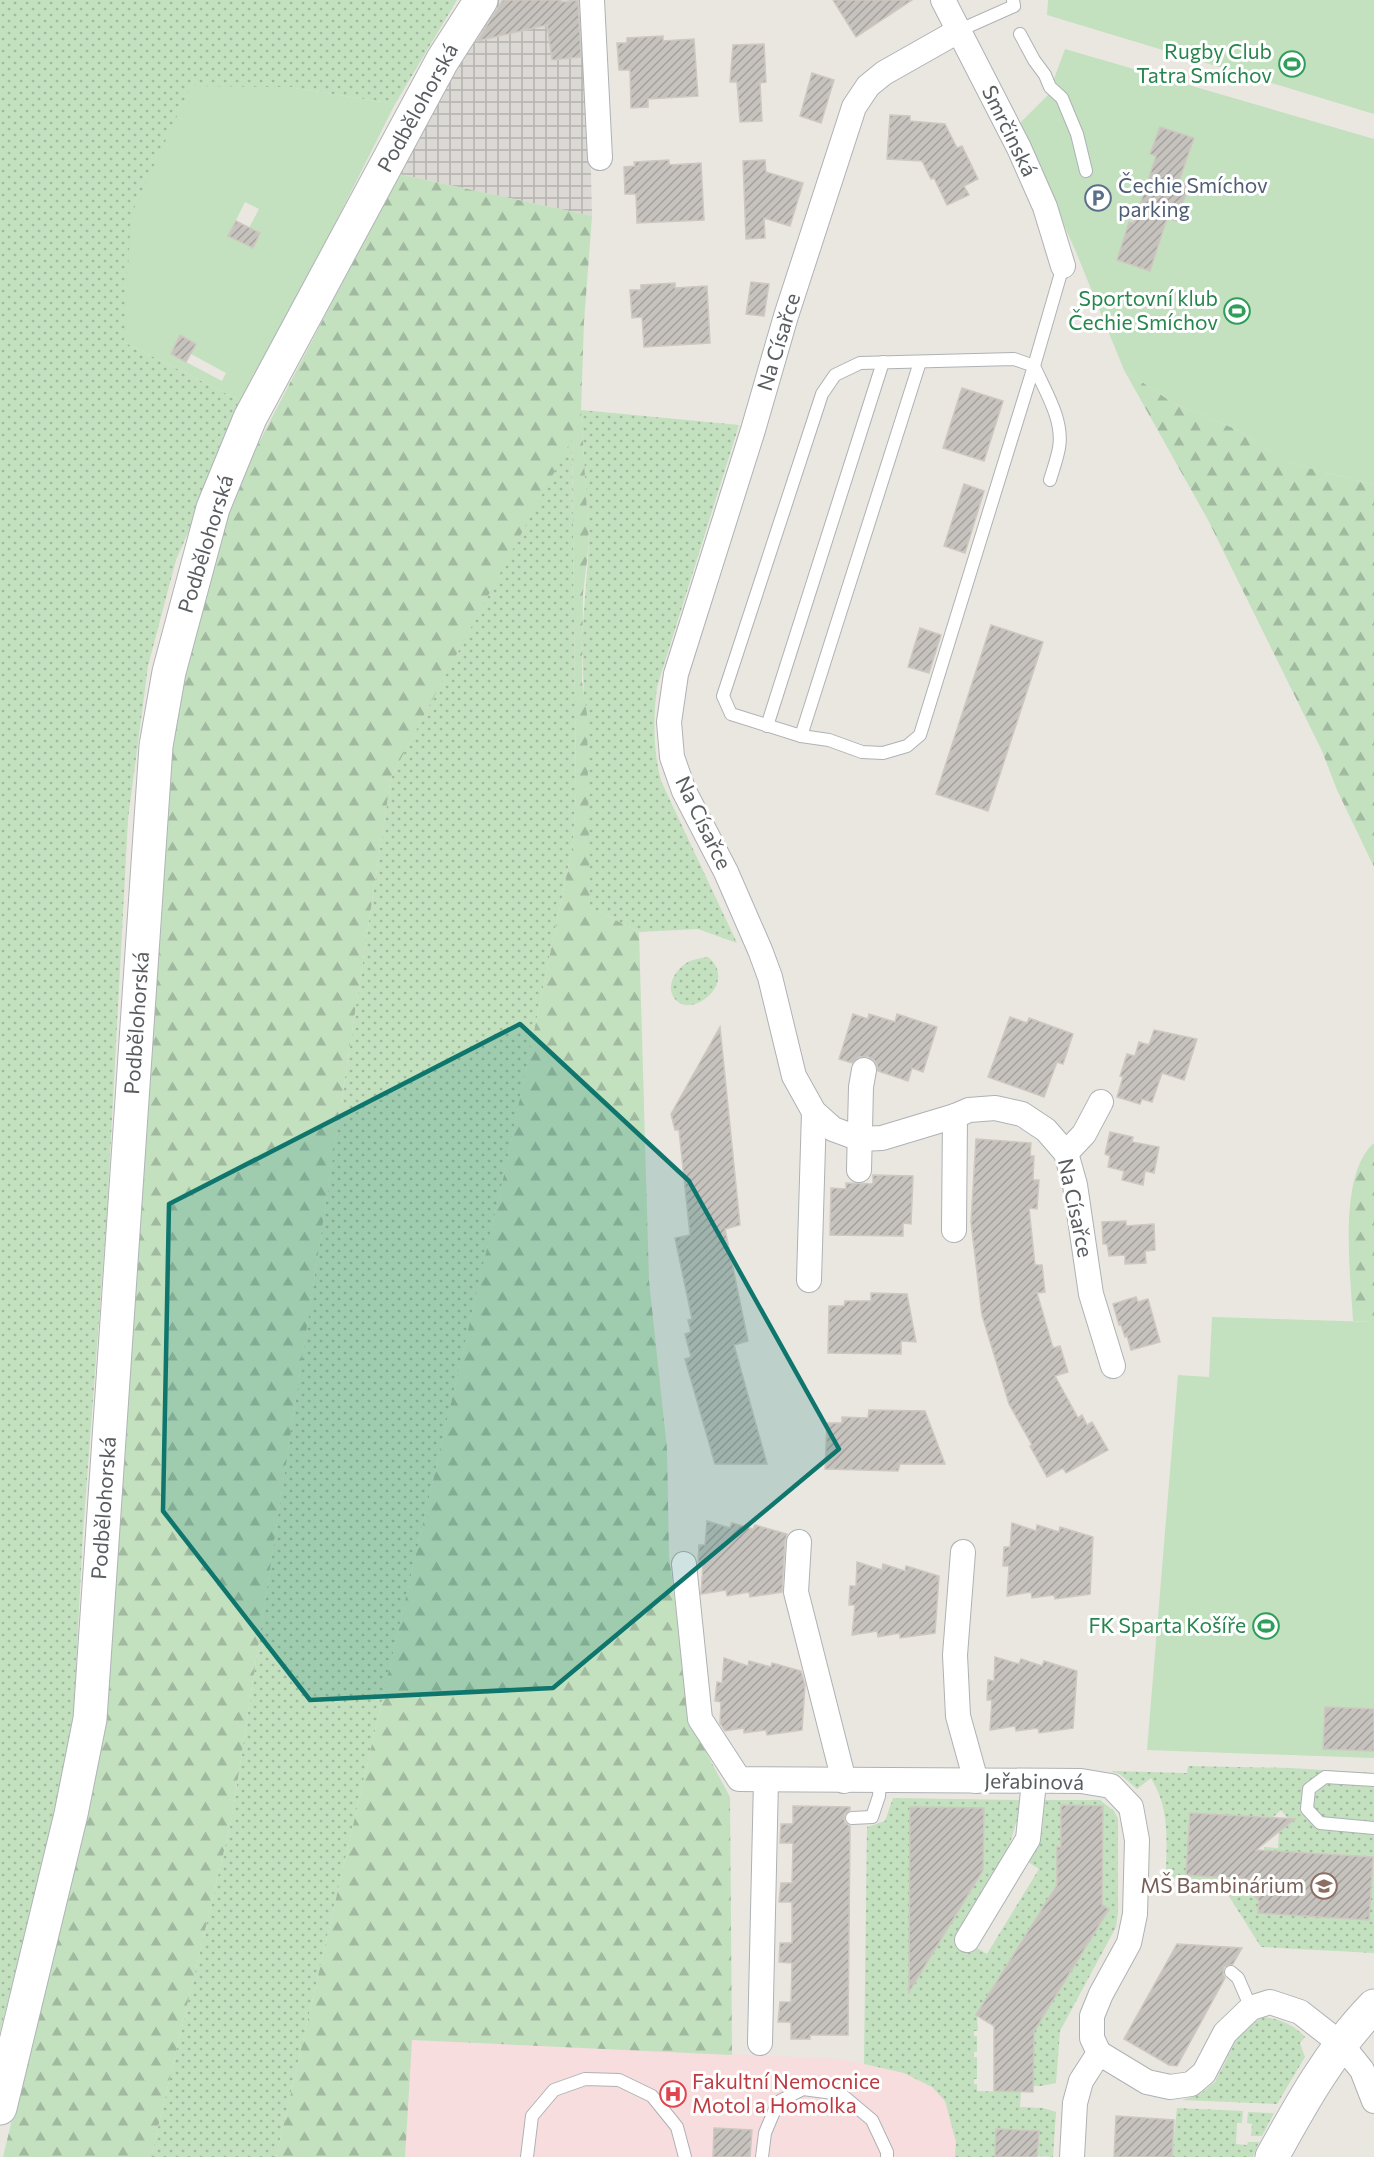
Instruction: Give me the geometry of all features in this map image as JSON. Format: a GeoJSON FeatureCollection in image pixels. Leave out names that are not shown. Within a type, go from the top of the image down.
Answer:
{"type":"FeatureCollection","features":[{"type":"Feature","properties":{"kind":"street","name":"Podbělohorská"},"geometry":{"type":"LineString","coordinates":[[0,2108],[71,1814],[90,1719],[156,746],[169,672],[213,508],[249,418],[442,61],[481,0]]}},
{"type":"Feature","properties":{"kind":"street"},"geometry":{"type":"LineString","coordinates":[[592,0],[600,158]]}},
{"type":"Feature","properties":{"kind":"street","name":"Smrčinská"},"geometry":{"type":"LineString","coordinates":[[943,0],[960,30],[1045,207],[1063,267]]}},
{"type":"Feature","properties":{"kind":"street","name":"Na Císařce"},"geometry":{"type":"LineString","coordinates":[[960,30],[884,73],[868,86],[854,107],[786,316],[753,430],[676,674],[669,722],[672,757],[684,791],[726,872],[760,950],[770,977],[794,1076],[814,1112],[833,1129],[860,1139],[882,1138],[969,1110],[995,1108],[1022,1114],[1046,1130],[1066,1153],[1075,1185],[1091,1294],[1113,1366]]}},
{"type":"Feature","properties":{"kind":"street"},"geometry":{"type":"LineString","coordinates":[[860,1170],[861,1087],[864,1070]]}},
{"type":"Feature","properties":{"kind":"street"},"geometry":{"type":"LineString","coordinates":[[1066,1153],[1084,1134],[1101,1102]]}},
{"type":"Feature","properties":{"kind":"street"},"geometry":{"type":"LineString","coordinates":[[809,1280],[814,1112]]}},
{"type":"Feature","properties":{"kind":"street"},"geometry":{"type":"LineString","coordinates":[[954,1230],[956,1116]]}},
{"type":"Feature","properties":{"kind":"street"},"geometry":{"type":"LineString","coordinates":[[799,1542],[796,1592],[844,1781]]}},
{"type":"Feature","properties":{"kind":"street"},"geometry":{"type":"LineString","coordinates":[[963,1552],[955,1655],[958,1716],[976,1781]]}},
{"type":"Feature","properties":{"kind":"street","name":"Jeřabinová"},"geometry":{"type":"LineString","coordinates":[[684,1564],[700,1719],[740,1779],[1081,1781],[1111,1786],[1131,1807],[1137,1839],[1135,1914],[1129,1943],[1101,1994],[1092,2016],[1092,2038],[1099,2053]]}},
{"type":"Feature","properties":{"kind":"street"},"geometry":{"type":"LineString","coordinates":[[760,2043],[766,1780]]}},
{"type":"Feature","properties":{"kind":"street"},"geometry":{"type":"LineString","coordinates":[[967,1940],[1028,1839],[1034,1782]]}},
{"type":"Feature","properties":{"kind":"street"},"geometry":{"type":"LineString","coordinates":[[1072,2157],[1075,2103],[1081,2081],[1099,2053],[1147,2082],[1170,2087],[1191,2084],[1204,2073],[1225,2033],[1251,2008],[1270,2002],[1300,2012],[1341,2044],[1362,2070],[1374,2101]]}},
{"type":"Feature","properties":{"kind":"street"},"geometry":{"type":"LineString","coordinates":[[1272,2157],[1307,2094],[1341,2044],[1374,2006]]}},
{"type":"Feature","properties":{"kind":"lane"},"geometry":{"type":"LineString","coordinates":[[960,30],[1014,6],[1013,0]]}},
{"type":"Feature","properties":{"kind":"lane"},"geometry":{"type":"LineString","coordinates":[[1020,34],[1046,75],[1050,87],[1062,98],[1077,134],[1086,171]]}},
{"type":"Feature","properties":{"kind":"lane"},"geometry":{"type":"LineString","coordinates":[[1050,480],[1059,446],[1059,432],[1056,415],[1034,366],[1014,359],[860,363],[836,375],[822,394],[723,696],[731,714],[801,736],[829,740],[862,752],[883,753],[907,746],[920,735],[1034,366],[1063,267]]}},
{"type":"Feature","properties":{"kind":"lane"},"geometry":{"type":"LineString","coordinates":[[767,726],[883,362]]}},
{"type":"Feature","properties":{"kind":"lane"},"geometry":{"type":"LineString","coordinates":[[801,736],[920,362]]}},
{"type":"Feature","properties":{"kind":"lane"},"geometry":{"type":"LineString","coordinates":[[1374,1780],[1325,1777],[1309,1789],[1307,1809],[1320,1823],[1374,1828]]}},
{"type":"Feature","properties":{"kind":"lane"},"geometry":{"type":"LineString","coordinates":[[852,1818],[872,1817],[877,1809],[880,1781]]}},
{"type":"Feature","properties":{"kind":"lane"},"geometry":{"type":"LineString","coordinates":[[1231,1971],[1238,1978],[1251,2008]]}},
{"type":"Feature","properties":{"kind":"lane"},"geometry":{"type":"LineString","coordinates":[[527,2157],[532,2116],[554,2090],[585,2079],[619,2080],[652,2096],[677,2127],[685,2157]]}},
{"type":"Feature","properties":{"kind":"lane"},"geometry":{"type":"LineString","coordinates":[[762,2157],[765,2133],[778,2102],[803,2089],[841,2094],[872,2120],[887,2152],[887,2157]]}},
{"type":"Feature","properties":{"kind":"highlighted area"},"geometry":{"type":"Polygon","coordinates":[[[520,1024],[689,1181],[839,1449],[553,1688],[310,1700],[163,1511],[169,1204],[520,1024]]]}},
{"type":"Feature","properties":{"kind":"shaded area"},"geometry":{"type":"Polygon","coordinates":[[[494,0],[587,0],[592,216],[399,174],[468,41],[494,0]]]}},
{"type":"Feature","properties":{"kind":"shaded area","name":"Fakultní Nemocnice Motol a Homolka"},"geometry":{"type":"Polygon","coordinates":[[[411,2040],[842,2059],[904,2073],[932,2087],[945,2101],[956,2142],[955,2157],[405,2157],[411,2040]]]}},
{"type":"Feature","properties":{"kind":"green space"},"geometry":{"type":"Polygon","coordinates":[[[0,0],[457,0],[395,104],[289,87],[124,342],[245,403],[176,560],[148,666],[128,819],[107,1213],[83,1533],[74,1706],[66,1772],[0,2032],[0,0]]]}},
{"type":"Feature","properties":{"kind":"green space","name":"Rugby Club Tatra Smíchov"},"geometry":{"type":"Polygon","coordinates":[[[1048,0],[1374,0],[1374,114],[1047,15],[1048,0]]]}},
{"type":"Feature","properties":{"kind":"green space","name":"Sportovní klub Čechie Smíchov"},"geometry":{"type":"Polygon","coordinates":[[[1065,49],[1374,139],[1374,485],[1286,462],[1238,430],[1175,404],[1124,370],[1076,252],[1019,124],[1048,95],[1065,49]]]}},
{"type":"Feature","properties":{"kind":"green space"},"geometry":{"type":"Polygon","coordinates":[[[191,86],[289,87],[395,104],[245,403],[124,342],[131,215],[191,86]],[[245,202],[228,236],[253,248],[260,234],[249,228],[259,209],[245,202]],[[180,336],[171,354],[222,381],[226,373],[191,354],[196,344],[180,336]]]}},
{"type":"Feature","properties":{"kind":"green space"},"geometry":{"type":"Polygon","coordinates":[[[399,174],[592,216],[584,322],[581,409],[589,544],[583,593],[582,682],[587,714],[590,907],[639,932],[649,1281],[667,1449],[669,1556],[691,1724],[730,1797],[732,2055],[412,2040],[405,2157],[276,2157],[504,1175],[573,844],[576,792],[572,439],[391,777],[232,1817],[151,2157],[3,2157],[71,1875],[166,755],[212,554],[243,473],[399,174]]]}},
{"type":"Feature","properties":{"kind":"green space"},"geometry":{"type":"Polygon","coordinates":[[[1124,370],[1175,404],[1238,430],[1286,462],[1374,485],[1374,867],[1337,790],[1322,751],[1208,520],[1124,370]]]}},
{"type":"Feature","properties":{"kind":"green space"},"geometry":{"type":"Polygon","coordinates":[[[581,410],[739,425],[657,687],[654,722],[656,757],[661,781],[737,943],[698,929],[639,932],[590,907],[582,637],[589,544],[581,410]]]}},
{"type":"Feature","properties":{"kind":"green space"},"geometry":{"type":"Polygon","coordinates":[[[572,437],[576,792],[573,844],[504,1175],[276,2157],[151,2157],[232,1817],[391,777],[572,437]]]}},
{"type":"Feature","properties":{"kind":"green space"},"geometry":{"type":"Polygon","coordinates":[[[708,957],[716,967],[718,977],[716,987],[710,995],[692,1005],[683,1004],[675,999],[671,983],[677,972],[692,960],[708,957]]]}},
{"type":"Feature","properties":{"kind":"green space"},"geometry":{"type":"Polygon","coordinates":[[[1374,1143],[1374,1322],[1353,1321],[1349,1253],[1351,1201],[1355,1178],[1362,1158],[1374,1143]]]}},
{"type":"Feature","properties":{"kind":"green space","name":"FK Sparta Košíře"},"geometry":{"type":"Polygon","coordinates":[[[1212,1317],[1374,1322],[1374,1758],[1147,1750],[1178,1375],[1209,1377],[1212,1317]]]}},
{"type":"Feature","properties":{"kind":"green space"},"geometry":{"type":"Polygon","coordinates":[[[1188,1766],[1290,1768],[1374,1773],[1374,1953],[1261,1947],[1225,1890],[1199,1888],[1190,1879],[1166,1878],[1165,1814],[1151,1778],[1137,1789],[1121,1775],[1111,1771],[1187,1773],[1188,1766]],[[1281,1810],[1269,1821],[1266,1817],[1190,1813],[1186,1875],[1248,1879],[1248,1889],[1253,1895],[1259,1895],[1258,1913],[1369,1920],[1373,1857],[1264,1851],[1264,1847],[1278,1848],[1279,1831],[1291,1822],[1281,1810]]]}},
{"type":"Feature","properties":{"kind":"green space"},"geometry":{"type":"Polygon","coordinates":[[[893,1798],[1023,1800],[1007,1853],[957,1936],[987,1954],[1039,1869],[1025,1860],[1042,1832],[1045,1800],[1100,1800],[1114,1811],[1118,1819],[1116,1927],[1060,2031],[1056,2083],[1033,2086],[1030,2037],[1109,1909],[1102,1905],[1103,1806],[1061,1806],[1061,1847],[1057,1847],[1060,1880],[977,2015],[978,2031],[974,2031],[974,2036],[977,2036],[977,2052],[974,2052],[974,2057],[977,2057],[977,2079],[974,2079],[974,2084],[977,2084],[977,2091],[1021,2092],[1020,2107],[1043,2108],[1056,2112],[1053,2157],[1037,2156],[1038,2131],[996,2130],[995,2157],[955,2157],[956,2142],[945,2101],[932,2087],[904,2073],[864,2064],[867,1827],[885,1821],[893,1798]],[[910,1808],[909,1990],[983,1870],[984,1808],[910,1808]]]}},
{"type":"Feature","properties":{"kind":"green space"},"geometry":{"type":"Polygon","coordinates":[[[1265,2017],[1286,2023],[1305,2037],[1300,2043],[1305,2057],[1277,2104],[1182,2100],[1200,2094],[1215,2082],[1237,2038],[1252,2023],[1265,2017]]]}},
{"type":"Feature","properties":{"kind":"green space"},"geometry":{"type":"Polygon","coordinates":[[[1177,2108],[1243,2111],[1242,2123],[1237,2123],[1236,2144],[1247,2145],[1248,2142],[1259,2142],[1253,2157],[1172,2157],[1177,2108]]]}},
{"type":"Feature","properties":{"kind":"green space"},"geometry":{"type":"Polygon","coordinates":[[[1248,2112],[1274,2113],[1262,2136],[1251,2136],[1252,2124],[1247,2123],[1248,2112]]]}},
{"type":"Feature","properties":{"kind":"building"},"geometry":{"type":"Polygon","coordinates":[[[503,0],[560,0],[563,2],[578,0],[581,57],[552,60],[547,25],[477,41],[503,0]]]}},
{"type":"Feature","properties":{"kind":"building"},"geometry":{"type":"Polygon","coordinates":[[[833,0],[912,0],[856,37],[833,0]]]}},
{"type":"Feature","properties":{"kind":"building"},"geometry":{"type":"Polygon","coordinates":[[[663,36],[663,41],[694,39],[698,96],[648,99],[648,107],[631,108],[630,70],[619,70],[617,43],[627,43],[627,38],[663,36]]]}},
{"type":"Feature","properties":{"kind":"building"},"geometry":{"type":"Polygon","coordinates":[[[764,44],[766,82],[760,83],[762,121],[740,122],[737,82],[730,82],[733,45],[764,44]]]}},
{"type":"Feature","properties":{"kind":"building"},"geometry":{"type":"Polygon","coordinates":[[[812,73],[834,80],[821,123],[800,116],[812,73]]]}},
{"type":"Feature","properties":{"kind":"building"},"geometry":{"type":"Polygon","coordinates":[[[890,115],[910,116],[910,121],[945,124],[957,148],[962,146],[978,179],[964,186],[969,195],[947,205],[934,178],[931,179],[922,161],[887,159],[890,115]]]}},
{"type":"Feature","properties":{"kind":"building"},"geometry":{"type":"Polygon","coordinates":[[[1160,127],[1194,138],[1179,181],[1189,184],[1177,221],[1167,218],[1150,271],[1117,260],[1129,222],[1134,223],[1156,156],[1150,154],[1160,127]]]}},
{"type":"Feature","properties":{"kind":"building"},"geometry":{"type":"Polygon","coordinates":[[[669,160],[669,165],[701,163],[704,220],[637,223],[636,194],[625,194],[624,167],[635,166],[634,162],[669,160]]]}},
{"type":"Feature","properties":{"kind":"building"},"geometry":{"type":"Polygon","coordinates":[[[765,160],[766,172],[803,183],[790,226],[764,218],[765,238],[746,239],[743,161],[765,160]]]}},
{"type":"Feature","properties":{"kind":"building"},"geometry":{"type":"Polygon","coordinates":[[[236,221],[260,233],[253,248],[228,236],[236,221]]]}},
{"type":"Feature","properties":{"kind":"building"},"geometry":{"type":"Polygon","coordinates":[[[751,282],[769,284],[764,316],[746,314],[751,282]]]}},
{"type":"Feature","properties":{"kind":"building"},"geometry":{"type":"Polygon","coordinates":[[[675,283],[675,288],[707,286],[710,343],[644,347],[642,317],[632,318],[630,290],[641,290],[641,285],[675,283]]]}},
{"type":"Feature","properties":{"kind":"building"},"geometry":{"type":"Polygon","coordinates":[[[180,335],[196,344],[186,362],[171,354],[180,335]]]}},
{"type":"Feature","properties":{"kind":"building"},"geometry":{"type":"Polygon","coordinates":[[[962,388],[1003,401],[984,461],[943,448],[962,388]]]}},
{"type":"Feature","properties":{"kind":"building"},"geometry":{"type":"Polygon","coordinates":[[[964,484],[984,491],[965,553],[944,546],[964,484]]]}},
{"type":"Feature","properties":{"kind":"building"},"geometry":{"type":"Polygon","coordinates":[[[991,625],[1043,642],[988,811],[936,794],[991,625]]]}},
{"type":"Feature","properties":{"kind":"building"},"geometry":{"type":"Polygon","coordinates":[[[920,628],[941,635],[929,673],[908,667],[920,628]]]}},
{"type":"Feature","properties":{"kind":"building"},"geometry":{"type":"Polygon","coordinates":[[[853,1014],[868,1019],[869,1014],[895,1022],[897,1014],[937,1027],[923,1072],[912,1068],[908,1081],[878,1071],[874,1060],[867,1056],[859,1057],[852,1063],[839,1059],[853,1014]]]}},
{"type":"Feature","properties":{"kind":"building"},"geometry":{"type":"Polygon","coordinates":[[[1010,1017],[1027,1023],[1029,1018],[1073,1034],[1063,1064],[1057,1062],[1044,1097],[988,1077],[1010,1017]]]}},
{"type":"Feature","properties":{"kind":"building"},"geometry":{"type":"Polygon","coordinates":[[[720,1027],[740,1225],[725,1229],[748,1341],[734,1345],[767,1464],[715,1464],[685,1359],[691,1357],[685,1334],[691,1332],[688,1320],[692,1319],[675,1238],[690,1235],[679,1130],[675,1130],[671,1114],[720,1027]]]}},
{"type":"Feature","properties":{"kind":"building"},"geometry":{"type":"Polygon","coordinates":[[[1154,1030],[1197,1039],[1184,1080],[1162,1073],[1152,1102],[1142,1099],[1140,1104],[1117,1097],[1123,1077],[1120,1076],[1127,1054],[1135,1056],[1139,1042],[1149,1045],[1154,1030]]]}},
{"type":"Feature","properties":{"kind":"building"},"geometry":{"type":"Polygon","coordinates":[[[1110,1132],[1133,1137],[1132,1142],[1159,1147],[1154,1173],[1145,1171],[1143,1185],[1122,1180],[1124,1171],[1108,1167],[1110,1156],[1105,1154],[1110,1132]]]}},
{"type":"Feature","properties":{"kind":"building"},"geometry":{"type":"Polygon","coordinates":[[[976,1139],[1031,1143],[1030,1156],[1034,1156],[1033,1180],[1039,1180],[1037,1209],[1029,1208],[1035,1265],[1042,1265],[1045,1292],[1037,1293],[1053,1348],[1060,1346],[1068,1372],[1055,1376],[1078,1418],[1082,1415],[1087,1425],[1092,1422],[1108,1450],[1066,1473],[1063,1468],[1047,1477],[1030,1446],[1032,1445],[1009,1404],[982,1315],[971,1222],[976,1139]]]}},
{"type":"Feature","properties":{"kind":"building"},"geometry":{"type":"Polygon","coordinates":[[[873,1175],[913,1176],[911,1224],[903,1223],[903,1236],[830,1235],[831,1188],[846,1189],[846,1183],[873,1184],[873,1175]]]}},
{"type":"Feature","properties":{"kind":"building"},"geometry":{"type":"Polygon","coordinates":[[[1126,1221],[1126,1226],[1154,1224],[1155,1250],[1145,1251],[1146,1263],[1125,1264],[1125,1255],[1109,1256],[1107,1244],[1103,1244],[1102,1222],[1126,1221]]]}},
{"type":"Feature","properties":{"kind":"building"},"geometry":{"type":"Polygon","coordinates":[[[871,1293],[907,1294],[916,1342],[901,1341],[901,1354],[828,1353],[829,1306],[844,1306],[845,1301],[871,1301],[871,1293]]]}},
{"type":"Feature","properties":{"kind":"building"},"geometry":{"type":"Polygon","coordinates":[[[1136,1297],[1138,1302],[1148,1299],[1160,1342],[1131,1350],[1127,1336],[1125,1337],[1119,1325],[1113,1304],[1136,1297]]]}},
{"type":"Feature","properties":{"kind":"building"},"geometry":{"type":"Polygon","coordinates":[[[869,1410],[925,1411],[945,1464],[900,1464],[898,1471],[825,1469],[827,1423],[842,1423],[842,1417],[868,1418],[869,1410]]]}},
{"type":"Feature","properties":{"kind":"building"},"geometry":{"type":"Polygon","coordinates":[[[707,1521],[730,1528],[732,1523],[753,1529],[755,1525],[787,1534],[782,1592],[750,1597],[749,1592],[727,1596],[726,1590],[701,1594],[703,1564],[698,1563],[699,1545],[705,1545],[707,1521]]]}},
{"type":"Feature","properties":{"kind":"building"},"geometry":{"type":"Polygon","coordinates":[[[1012,1523],[1036,1531],[1037,1525],[1059,1532],[1060,1527],[1093,1537],[1090,1594],[1055,1599],[1054,1595],[1032,1598],[1031,1592],[1007,1596],[1009,1566],[1003,1566],[1004,1547],[1010,1547],[1012,1523]]]}},
{"type":"Feature","properties":{"kind":"building"},"geometry":{"type":"Polygon","coordinates":[[[857,1562],[882,1570],[883,1564],[905,1571],[906,1566],[939,1576],[935,1633],[900,1638],[900,1633],[878,1637],[877,1631],[852,1635],[855,1605],[849,1605],[850,1586],[856,1586],[857,1562]]]}},
{"type":"Feature","properties":{"kind":"building"},"geometry":{"type":"Polygon","coordinates":[[[995,1657],[1019,1664],[1021,1659],[1042,1666],[1044,1661],[1077,1671],[1073,1728],[1039,1733],[1038,1728],[1016,1731],[1015,1726],[990,1730],[992,1700],[987,1700],[988,1680],[994,1681],[995,1657]]]}},
{"type":"Feature","properties":{"kind":"building"},"geometry":{"type":"Polygon","coordinates":[[[724,1658],[748,1666],[749,1661],[771,1667],[772,1663],[801,1671],[805,1685],[802,1730],[767,1735],[766,1730],[744,1733],[744,1728],[725,1731],[720,1723],[721,1702],[715,1701],[717,1682],[722,1683],[724,1658]]]}},
{"type":"Feature","properties":{"kind":"building"},"geometry":{"type":"Polygon","coordinates":[[[1325,1707],[1374,1709],[1374,1751],[1323,1749],[1325,1707]]]}},
{"type":"Feature","properties":{"kind":"building"},"geometry":{"type":"Polygon","coordinates":[[[1061,1805],[1103,1806],[1102,1905],[1109,1909],[1034,2031],[1033,2092],[994,2091],[994,2026],[976,2015],[1057,1885],[1057,1847],[1061,1847],[1061,1805]]]}},
{"type":"Feature","properties":{"kind":"building"},"geometry":{"type":"Polygon","coordinates":[[[793,1806],[850,1807],[844,1818],[845,1823],[850,1826],[848,2035],[810,2035],[810,2039],[791,2039],[791,2022],[778,2022],[780,2002],[791,2002],[792,1963],[779,1962],[780,1943],[792,1943],[792,1902],[779,1902],[781,1883],[792,1883],[793,1843],[780,1843],[781,1824],[793,1824],[793,1806]]]}},
{"type":"Feature","properties":{"kind":"building"},"geometry":{"type":"Polygon","coordinates":[[[910,1807],[984,1808],[983,1870],[909,1992],[910,1807]]]}},
{"type":"Feature","properties":{"kind":"building"},"geometry":{"type":"Polygon","coordinates":[[[1190,1813],[1295,1819],[1256,1850],[1373,1857],[1369,1920],[1258,1913],[1259,1901],[1248,1889],[1248,1879],[1186,1875],[1190,1813]]]}},
{"type":"Feature","properties":{"kind":"building"},"geometry":{"type":"Polygon","coordinates":[[[1177,1944],[1242,1948],[1233,1964],[1224,1967],[1225,1978],[1177,2066],[1169,2065],[1124,2039],[1177,1944]]]}},
{"type":"Feature","properties":{"kind":"building"},"geometry":{"type":"Polygon","coordinates":[[[1116,2116],[1174,2120],[1172,2157],[1114,2157],[1116,2116]]]}},
{"type":"Feature","properties":{"kind":"building"},"geometry":{"type":"Polygon","coordinates":[[[714,2128],[752,2130],[750,2157],[713,2157],[714,2128]]]}},
{"type":"Feature","properties":{"kind":"building"},"geometry":{"type":"Polygon","coordinates":[[[996,2129],[1039,2131],[1037,2157],[995,2157],[996,2129]]]}},
{"type":"Feature","properties":{"kind":"place","name":"Rugby Club Tatra Smíchov"},"geometry":{"type":"Point","coordinates":[1292,64]}},
{"type":"Feature","properties":{"kind":"place","name":"Čechie Smíchov parking"},"geometry":{"type":"Point","coordinates":[1098,198]}},
{"type":"Feature","properties":{"kind":"place","name":"Sportovní klub Čechie Smíchov"},"geometry":{"type":"Point","coordinates":[1237,311]}},
{"type":"Feature","properties":{"kind":"place","name":"FK Sparta Košíře"},"geometry":{"type":"Point","coordinates":[1266,1626]}},
{"type":"Feature","properties":{"kind":"place","name":"MŠ Bambinárium"},"geometry":{"type":"Point","coordinates":[1324,1886]}},
{"type":"Feature","properties":{"kind":"place","name":"Fakultní Nemocnice Motol a Homolka"},"geometry":{"type":"Point","coordinates":[673,2094]}}]}
